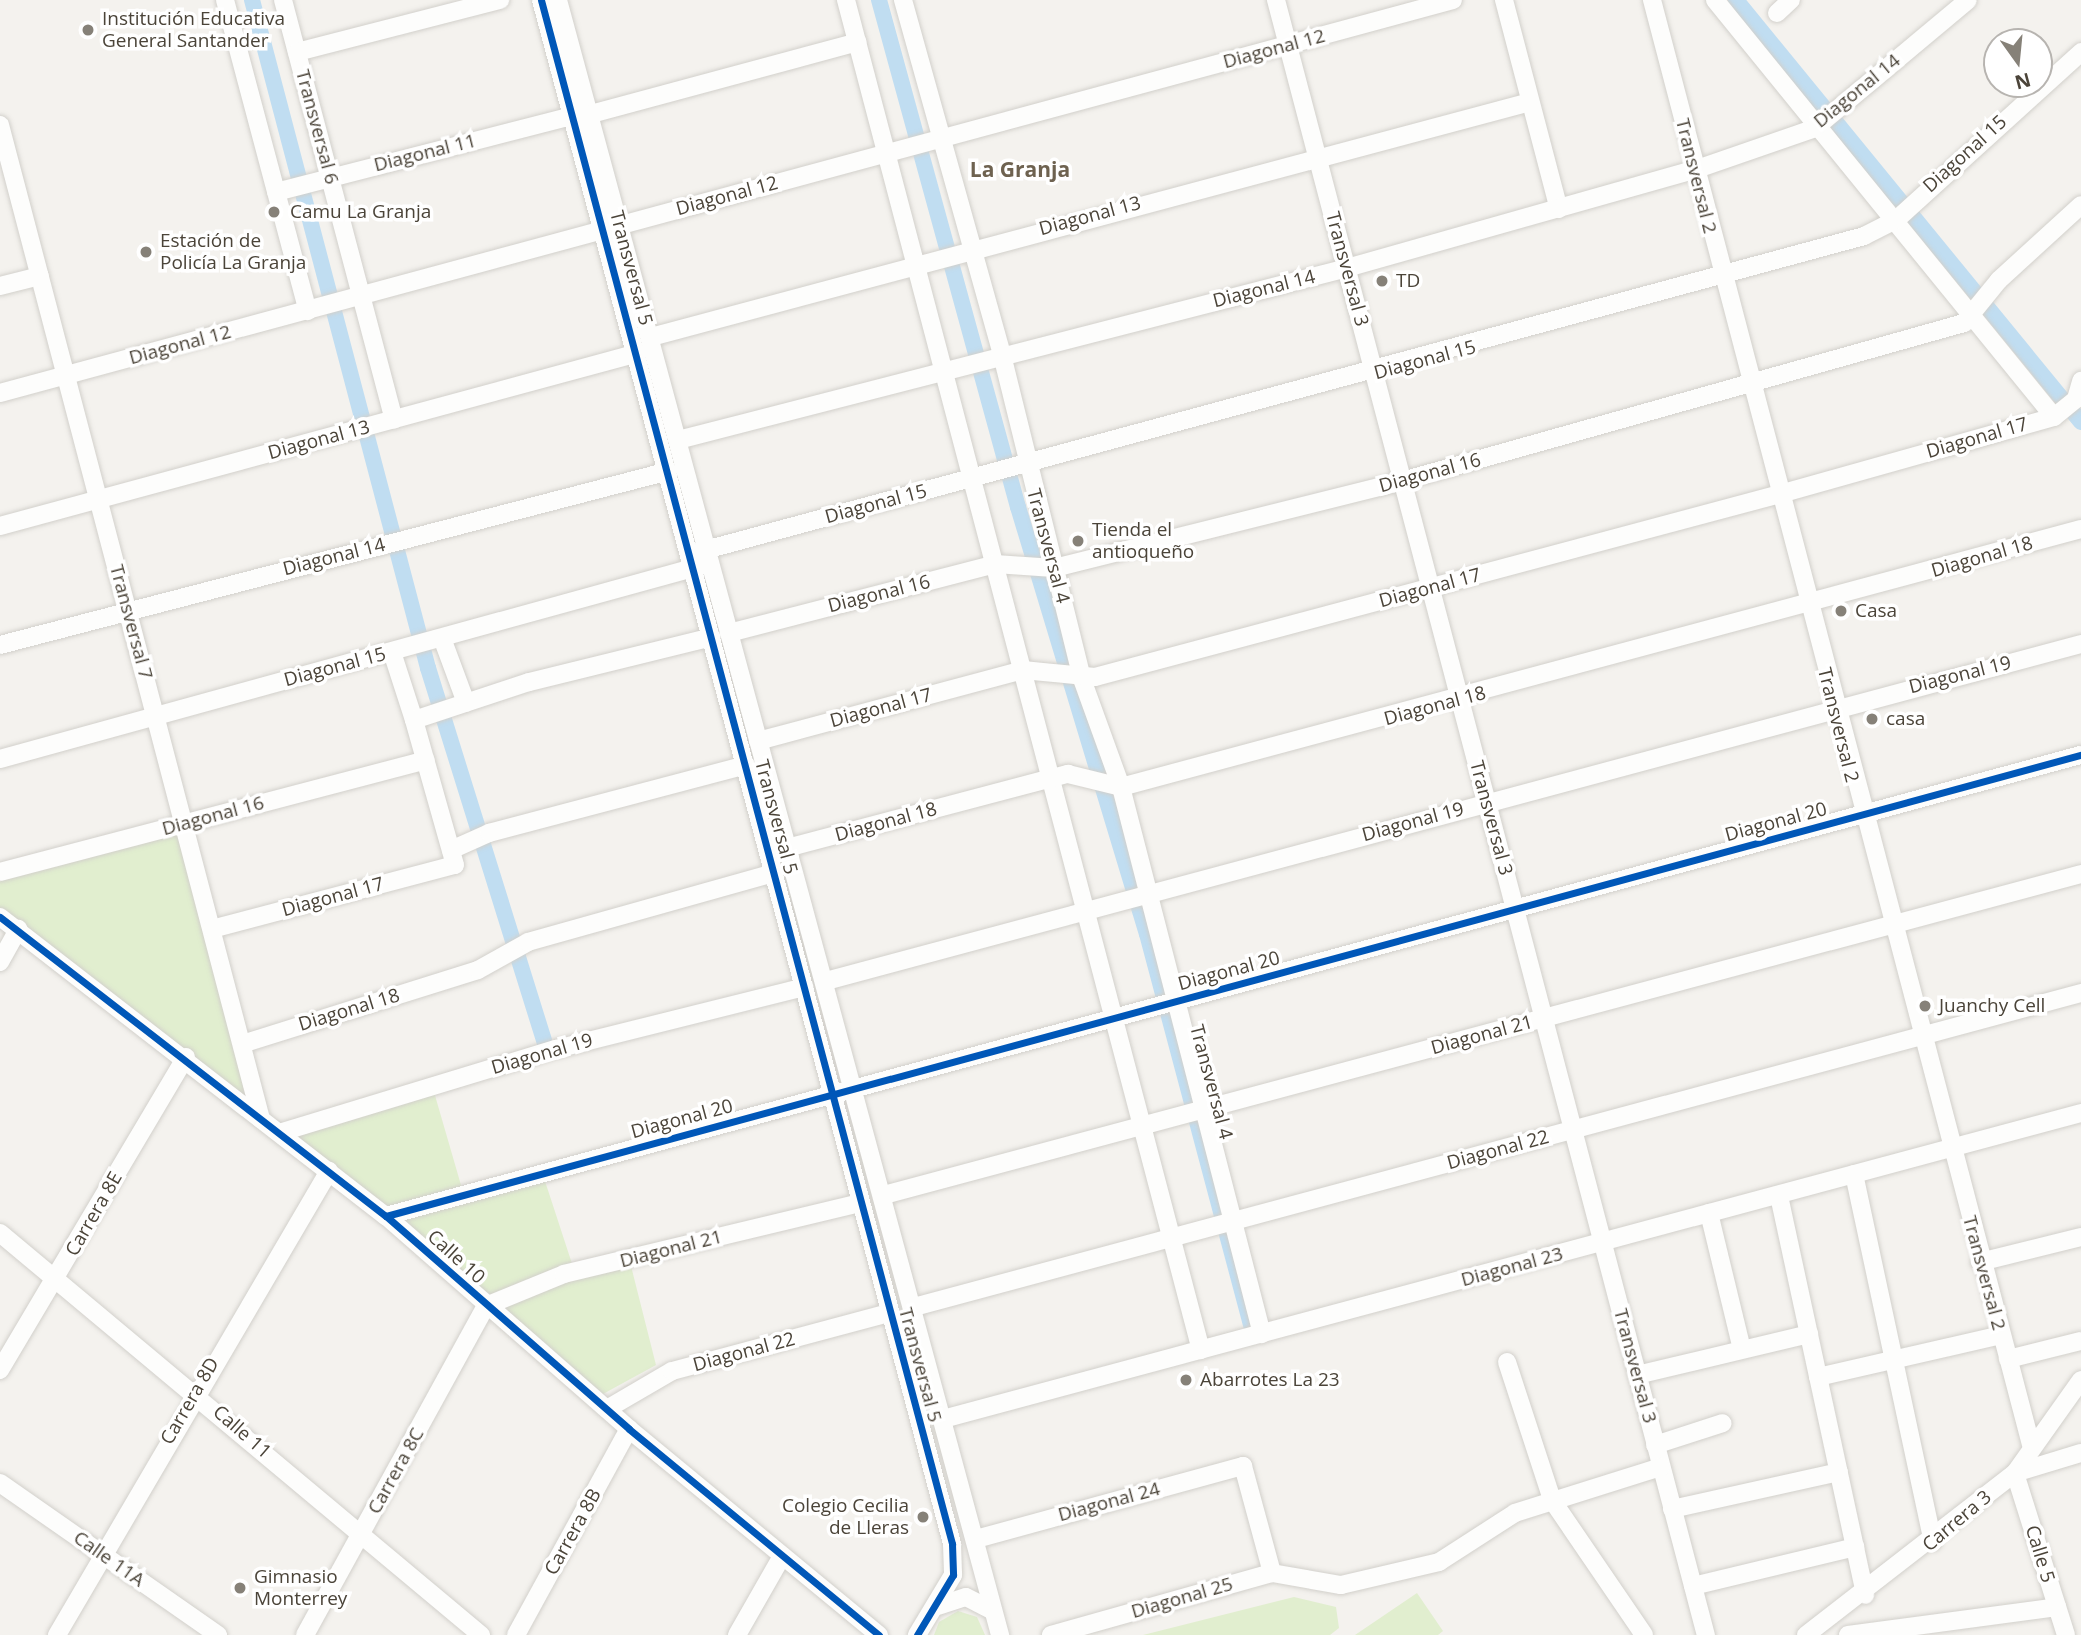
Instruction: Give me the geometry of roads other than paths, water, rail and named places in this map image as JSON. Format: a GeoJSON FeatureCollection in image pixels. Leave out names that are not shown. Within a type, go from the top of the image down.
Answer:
{"type":"FeatureCollection","features":[{"type":"Feature","properties":{"kind":"street"},"geometry":{"type":"LineString","coordinates":[[225,0],[276,192],[316,308]]}},
{"type":"Feature","properties":{"kind":"street","name":"Transversal 6"},"geometry":{"type":"LineString","coordinates":[[283,0],[390,421]]}},
{"type":"Feature","properties":{"kind":"street"},"geometry":{"type":"LineString","coordinates":[[297,52],[500,0]]}},
{"type":"Feature","properties":{"kind":"street"},"geometry":{"type":"LineString","coordinates":[[846,0],[891,153],[944,370],[980,475],[995,564],[1023,670],[1060,776],[1087,911],[1201,1350]]}},
{"type":"Feature","properties":{"kind":"street","name":"Transversal 4"},"geometry":{"type":"LineString","coordinates":[[902,0],[937,141],[998,356],[1020,466],[1049,567],[1072,678],[1115,786],[1199,1112],[1221,1224],[1262,1334]]}},
{"type":"Feature","properties":{"kind":"street","name":"Transversal 3"},"geometry":{"type":"LineString","coordinates":[[1276,0],[1706,1635]]}},
{"type":"Feature","properties":{"kind":"street","name":"Diagonal 12"},"geometry":{"type":"LineString","coordinates":[[0,393],[1454,0]]}},
{"type":"Feature","properties":{"kind":"street"},"geometry":{"type":"LineString","coordinates":[[1504,0],[1559,209]]}},
{"type":"Feature","properties":{"kind":"street","name":"Transversal 2"},"geometry":{"type":"LineString","coordinates":[[1652,0],[1861,815],[2032,1448]]}},
{"type":"Feature","properties":{"kind":"street"},"geometry":{"type":"LineString","coordinates":[[1715,0],[1977,310],[2072,398]]}},
{"type":"Feature","properties":{"kind":"street"},"geometry":{"type":"LineString","coordinates":[[1777,13],[1791,0]]}},
{"type":"Feature","properties":{"kind":"street","name":"Diagonal 14"},"geometry":{"type":"LineString","coordinates":[[678,440],[1346,268],[1694,170],[1821,123],[1968,0]]}},
{"type":"Feature","properties":{"kind":"street","name":"Transversal 5"},"geometry":{"type":"LineString","coordinates":[[559,1],[582,115],[612,226],[638,353],[669,471],[701,559]]}},
{"type":"Feature","properties":{"kind":"street","name":"Diagonal 11"},"geometry":{"type":"LineString","coordinates":[[276,192],[857,42]]}},
{"type":"Feature","properties":{"kind":"street","name":"Diagonal 15"},"geometry":{"type":"LineString","coordinates":[[0,759],[435,640],[980,475],[1374,374],[1864,236],[1899,216],[1919,195],[2081,52]]}},
{"type":"Feature","properties":{"kind":"street","name":"Diagonal 13"},"geometry":{"type":"LineString","coordinates":[[652,337],[969,248],[1530,102]]}},
{"type":"Feature","properties":{"kind":"street","name":"Transversal 7"},"geometry":{"type":"LineString","coordinates":[[0,125],[6,168],[40,276],[261,1119]]}},
{"type":"Feature","properties":{"kind":"street"},"geometry":{"type":"LineString","coordinates":[[1977,310],[1999,280],[2081,205]]}},
{"type":"Feature","properties":{"kind":"street","name":"Transversal 5"},"geometry":{"type":"LineString","coordinates":[[612,226],[652,337],[678,440],[701,559],[721,635],[746,765],[952,1544],[953,1575],[938,1606],[917,1635]]}},
{"type":"Feature","properties":{"kind":"street"},"geometry":{"type":"LineString","coordinates":[[0,286],[40,276]]}},
{"type":"Feature","properties":{"kind":"street","name":"Diagonal 16"},"geometry":{"type":"LineString","coordinates":[[414,720],[466,703],[995,564],[1014,561],[1049,567],[1402,481],[1750,386],[1977,310]]}},
{"type":"Feature","properties":{"kind":"street","name":"Diagonal 13"},"geometry":{"type":"LineString","coordinates":[[0,526],[638,353]]}},
{"type":"Feature","properties":{"kind":"street","name":"Diagonal 17"},"geometry":{"type":"LineString","coordinates":[[758,741],[1023,670],[1072,678],[1431,589],[1780,494],[2072,398]]}},
{"type":"Feature","properties":{"kind":"street","name":"Diagonal 14"},"geometry":{"type":"LineString","coordinates":[[0,645],[669,471]]}},
{"type":"Feature","properties":{"kind":"street","name":"Diagonal 18"},"geometry":{"type":"LineString","coordinates":[[1115,786],[1460,700],[2081,529]]}},
{"type":"Feature","properties":{"kind":"street","name":"Transversal 5"},"geometry":{"type":"LineString","coordinates":[[721,635],[758,741],[826,981],[993,1611]]}},
{"type":"Feature","properties":{"kind":"street"},"geometry":{"type":"LineString","coordinates":[[435,640],[466,703]]}},
{"type":"Feature","properties":{"kind":"street","name":"Diagonal 19"},"geometry":{"type":"LineString","coordinates":[[826,981],[1833,708],[2081,644]]}},
{"type":"Feature","properties":{"kind":"street"},"geometry":{"type":"LineString","coordinates":[[397,651],[453,858]]}},
{"type":"Feature","properties":{"kind":"street","name":"Diagonal 20"},"geometry":{"type":"LineString","coordinates":[[386,1216],[2081,755]]}},
{"type":"Feature","properties":{"kind":"street","name":"Diagonal 16"},"geometry":{"type":"LineString","coordinates":[[0,872],[426,760]]}},
{"type":"Feature","properties":{"kind":"street","name":"Diagonal 17"},"geometry":{"type":"LineString","coordinates":[[212,929],[453,858],[482,835],[746,765]]}},
{"type":"Feature","properties":{"kind":"street"},"geometry":{"type":"LineString","coordinates":[[1060,776],[1115,786]]}},
{"type":"Feature","properties":{"kind":"street","name":"Diagonal 18"},"geometry":{"type":"LineString","coordinates":[[787,848],[1060,776]]}},
{"type":"Feature","properties":{"kind":"street","name":"Diagonal 18"},"geometry":{"type":"LineString","coordinates":[[242,1044],[510,954],[528,942],[774,873]]}},
{"type":"Feature","properties":{"kind":"street","name":"Diagonal 21"},"geometry":{"type":"LineString","coordinates":[[884,1195],[2081,874]]}},
{"type":"Feature","properties":{"kind":"street","name":"Calle 10"},"geometry":{"type":"LineString","coordinates":[[0,917],[186,1057],[386,1216],[629,1429],[879,1635]]}},
{"type":"Feature","properties":{"kind":"street"},"geometry":{"type":"LineString","coordinates":[[0,962],[18,929]]}},
{"type":"Feature","properties":{"kind":"street","name":"Diagonal 19"},"geometry":{"type":"LineString","coordinates":[[282,1132],[555,1049],[804,987]]}},
{"type":"Feature","properties":{"kind":"street","name":"Diagonal 22"},"geometry":{"type":"LineString","coordinates":[[914,1307],[2081,993]]}},
{"type":"Feature","properties":{"kind":"street","name":"Carrera 8E"},"geometry":{"type":"LineString","coordinates":[[0,1370],[186,1057]]}},
{"type":"Feature","properties":{"kind":"street","name":"Diagonal 23"},"geometry":{"type":"LineString","coordinates":[[943,1419],[2081,1113]]}},
{"type":"Feature","properties":{"kind":"street","name":"Carrera 8D"},"geometry":{"type":"LineString","coordinates":[[57,1635],[195,1392],[329,1171]]}},
{"type":"Feature","properties":{"kind":"street"},"geometry":{"type":"LineString","coordinates":[[1854,1174],[1933,1542]]}},
{"type":"Feature","properties":{"kind":"street"},"geometry":{"type":"LineString","coordinates":[[1779,1196],[1865,1595]]}},
{"type":"Feature","properties":{"kind":"street","name":"Diagonal 21"},"geometry":{"type":"LineString","coordinates":[[486,1306],[564,1274],[860,1203]]}},
{"type":"Feature","properties":{"kind":"street"},"geometry":{"type":"LineString","coordinates":[[1709,1213],[1742,1349]]}},
{"type":"Feature","properties":{"kind":"street","name":"Calle 11"},"geometry":{"type":"LineString","coordinates":[[0,1233],[195,1392],[481,1635]]}},
{"type":"Feature","properties":{"kind":"street"},"geometry":{"type":"LineString","coordinates":[[1980,1262],[2081,1237]]}},
{"type":"Feature","properties":{"kind":"street","name":"Carrera 8C"},"geometry":{"type":"LineString","coordinates":[[305,1635],[486,1306]]}},
{"type":"Feature","properties":{"kind":"street","name":"Diagonal 22"},"geometry":{"type":"LineString","coordinates":[[607,1409],[672,1371],[889,1313]]}},
{"type":"Feature","properties":{"kind":"street"},"geometry":{"type":"LineString","coordinates":[[1637,1375],[1809,1334]]}},
{"type":"Feature","properties":{"kind":"street"},"geometry":{"type":"LineString","coordinates":[[1818,1377],[2001,1335]]}},
{"type":"Feature","properties":{"kind":"street"},"geometry":{"type":"LineString","coordinates":[[2008,1359],[2081,1341]]}},
{"type":"Feature","properties":{"kind":"street"},"geometry":{"type":"LineString","coordinates":[[1507,1362],[1552,1500],[1644,1635]]}},
{"type":"Feature","properties":{"kind":"street","name":"Carrera 3"},"geometry":{"type":"LineString","coordinates":[[1806,1635],[1865,1595],[2015,1473],[2081,1380]]}},
{"type":"Feature","properties":{"kind":"street"},"geometry":{"type":"LineString","coordinates":[[1655,1445],[1723,1423]]}},
{"type":"Feature","properties":{"kind":"street","name":"Carrera 8B"},"geometry":{"type":"LineString","coordinates":[[516,1635],[629,1429]]}},
{"type":"Feature","properties":{"kind":"street"},"geometry":{"type":"LineString","coordinates":[[2015,1473],[2081,1453]]}},
{"type":"Feature","properties":{"kind":"street","name":"Diagonal 24"},"geometry":{"type":"LineString","coordinates":[[976,1539],[1243,1466],[1272,1573]]}},
{"type":"Feature","properties":{"kind":"street"},"geometry":{"type":"LineString","coordinates":[[1272,1573],[1341,1585],[1440,1562],[1497,1523],[1552,1500],[1661,1467]]}},
{"type":"Feature","properties":{"kind":"street"},"geometry":{"type":"LineString","coordinates":[[1672,1509],[1839,1472]]}},
{"type":"Feature","properties":{"kind":"street","name":"Calle 5"},"geometry":{"type":"LineString","coordinates":[[2015,1473],[2066,1635]]}},
{"type":"Feature","properties":{"kind":"street","name":"Calle 11A"},"geometry":{"type":"LineString","coordinates":[[0,1483],[218,1635]]}},
{"type":"Feature","properties":{"kind":"street"},"geometry":{"type":"LineString","coordinates":[[1693,1586],[1855,1547]]}},
{"type":"Feature","properties":{"kind":"street"},"geometry":{"type":"LineString","coordinates":[[737,1635],[782,1556]]}},
{"type":"Feature","properties":{"kind":"street","name":"Diagonal 25"},"geometry":{"type":"LineString","coordinates":[[1051,1635],[1272,1573]]}},
{"type":"Feature","properties":{"kind":"street"},"geometry":{"type":"LineString","coordinates":[[938,1606],[967,1597],[993,1611],[1000,1635]]}},
{"type":"Feature","properties":{"kind":"street"},"geometry":{"type":"LineString","coordinates":[[1848,1635],[2057,1608]]}},
{"type":"Feature","properties":{"kind":"waterway"},"geometry":{"type":"LineString","coordinates":[[252,0],[428,668],[545,1043]]}},
{"type":"Feature","properties":{"kind":"waterway"},"geometry":{"type":"LineString","coordinates":[[879,0],[1018,507],[1147,934],[1251,1325]]}},
{"type":"Feature","properties":{"kind":"waterway"},"geometry":{"type":"LineString","coordinates":[[1736,0],[2081,422]]}},
{"type":"Feature","properties":{"kind":"place","name":"Institución Educativa General Santander"},"geometry":{"type":"Point","coordinates":[88,30]}},
{"type":"Feature","properties":{"kind":"place","name":"Camu La Granja"},"geometry":{"type":"Point","coordinates":[274,212]}},
{"type":"Feature","properties":{"kind":"place","name":"Estación de Policía La Granja"},"geometry":{"type":"Point","coordinates":[146,252]}},
{"type":"Feature","properties":{"kind":"place","name":"TD"},"geometry":{"type":"Point","coordinates":[1382,281]}},
{"type":"Feature","properties":{"kind":"place","name":"Tienda el antioqueño"},"geometry":{"type":"Point","coordinates":[1078,541]}},
{"type":"Feature","properties":{"kind":"place","name":"Casa"},"geometry":{"type":"Point","coordinates":[1841,611]}},
{"type":"Feature","properties":{"kind":"place","name":"casa"},"geometry":{"type":"Point","coordinates":[1872,719]}},
{"type":"Feature","properties":{"kind":"place","name":"Juanchy Cell"},"geometry":{"type":"Point","coordinates":[1925,1006]}},
{"type":"Feature","properties":{"kind":"place","name":"Abarrotes La 23"},"geometry":{"type":"Point","coordinates":[1186,1380]}},
{"type":"Feature","properties":{"kind":"place","name":"Colegio Cecilia de Lleras"},"geometry":{"type":"Point","coordinates":[923,1517]}},
{"type":"Feature","properties":{"kind":"place","name":"Gimnasio Monterrey"},"geometry":{"type":"Point","coordinates":[240,1588]}},
{"type":"Feature","properties":{"kind":"district","name":"La Granja"},"geometry":{"type":"Point","coordinates":[1020,169]}}]}
